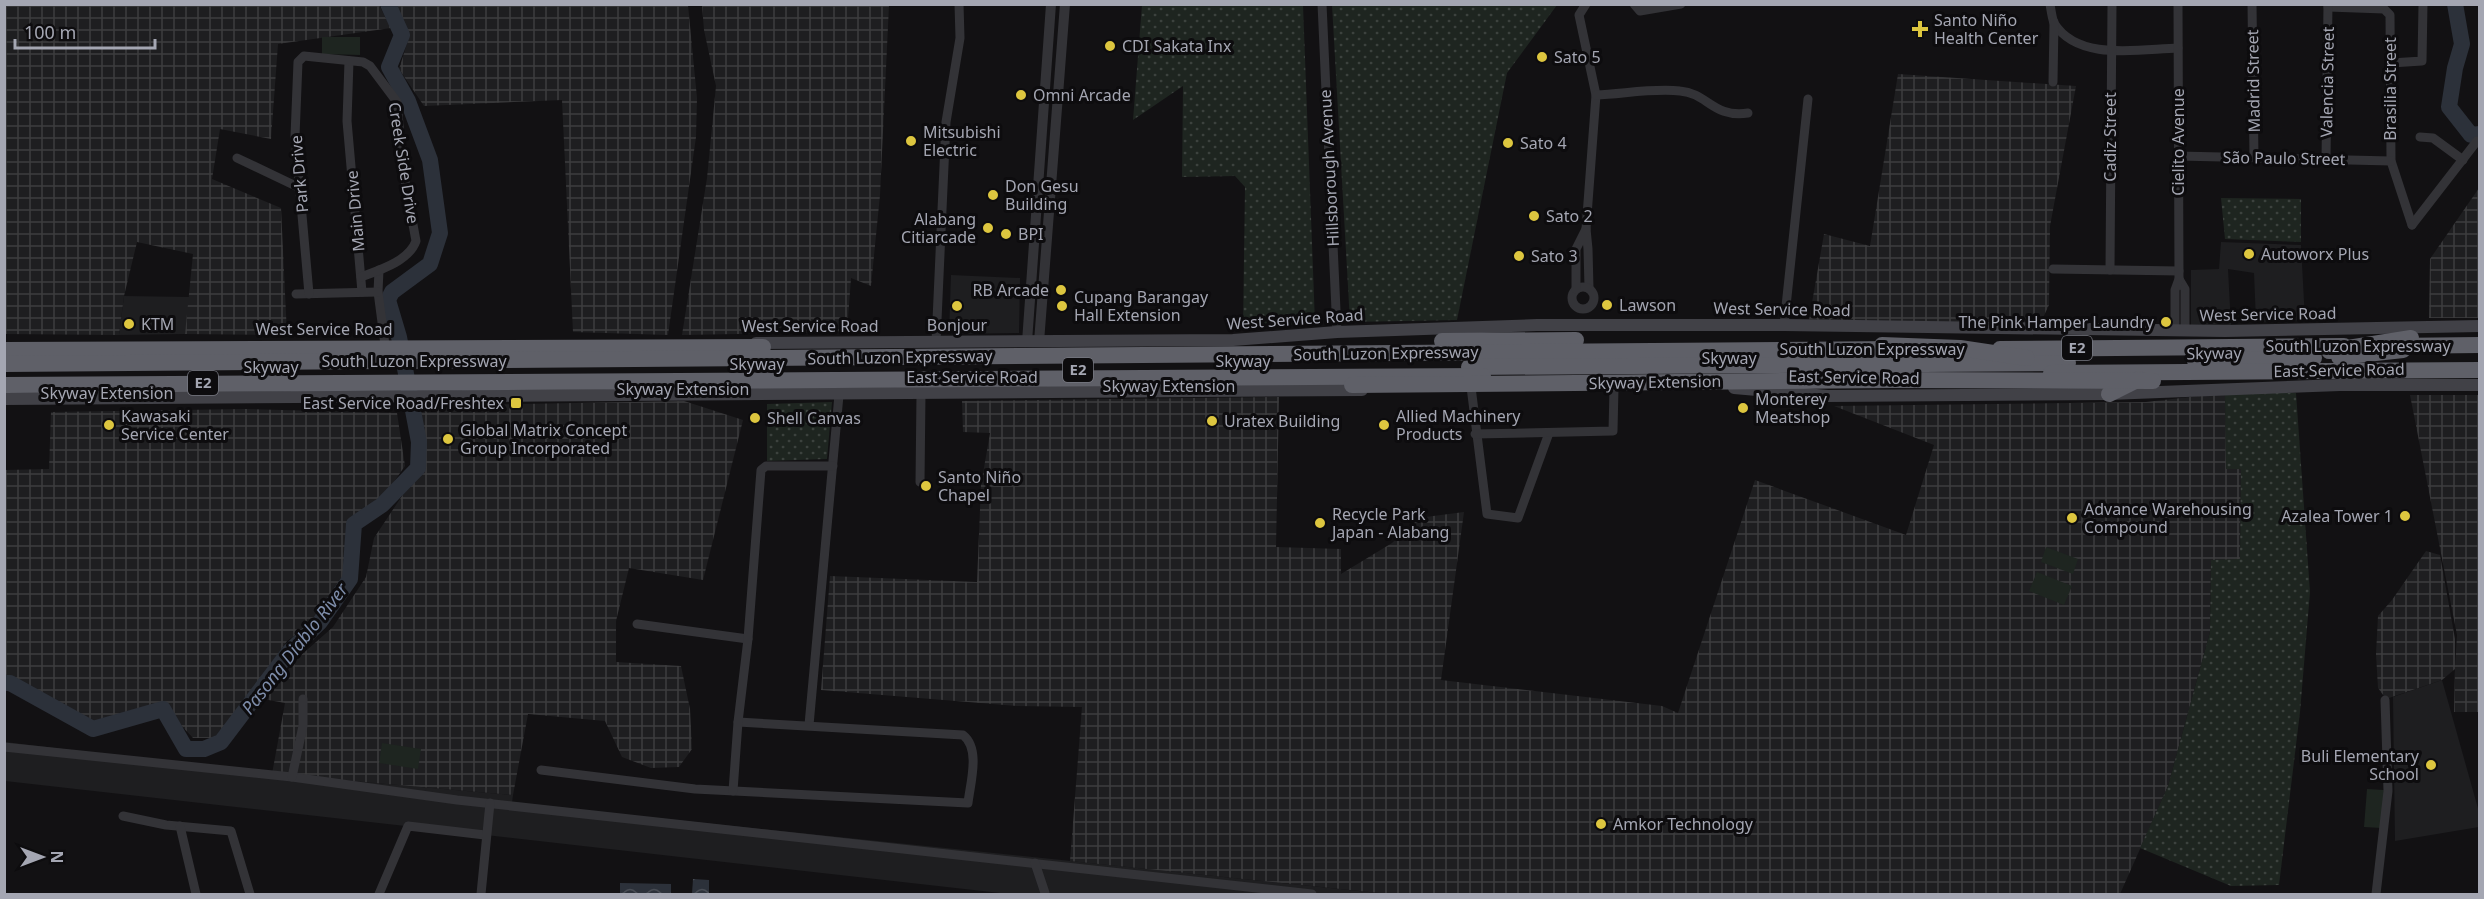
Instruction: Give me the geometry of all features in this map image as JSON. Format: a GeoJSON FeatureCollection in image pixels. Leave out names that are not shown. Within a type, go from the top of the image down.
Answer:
{"type":"FeatureCollection","features":[{"type":"Feature","properties":{"kind":"highway","name":"Skyway"},"geometry":{"type":"LineString","coordinates":[[4,366],[1771,357],[2027,358],[2329,351],[2411,338],[2477,345]]}},
{"type":"Feature","properties":{"kind":"highway","name":"E2"},"geometry":{"type":"LineString","coordinates":[[4,349],[1341,345],[1487,340],[1826,340],[1960,348],[2027,358]]}},
{"type":"Feature","properties":{"kind":"highway","name":"South Luzon Expressway"},"geometry":{"type":"LineString","coordinates":[[4,366],[398,352],[2477,345]]}},
{"type":"Feature","properties":{"kind":"highway","name":"Skyway"},"geometry":{"type":"LineString","coordinates":[[4,375],[2152,362],[2330,358],[2414,349],[2450,349]]}},
{"type":"Feature","properties":{"kind":"highway","name":"Skyway"},"geometry":{"type":"LineString","coordinates":[[2153,376],[2329,380],[2450,374]]}},
{"type":"Feature","properties":{"kind":"highway","name":"South Luzon Expressway"},"geometry":{"type":"LineString","coordinates":[[4,385],[408,389],[2153,376],[2477,376]]}},
{"type":"Feature","properties":{"kind":"highway","name":"Skyway Extension"},"geometry":{"type":"LineString","coordinates":[[4,394],[2153,376]]}},
{"type":"Feature","properties":{"kind":"highway"},"geometry":{"type":"LineString","coordinates":[[2109,394],[2153,376]]}},
{"type":"Feature","properties":{"kind":"main road","name":"West Service Road"},"geometry":{"type":"LineString","coordinates":[[4,349],[398,352],[936,342],[1233,340],[1337,332],[1583,325],[1784,325],[2180,331],[2480,326]]}},
{"type":"Feature","properties":{"kind":"main road","name":"East Service Road"},"geometry":{"type":"LineString","coordinates":[[4,399],[408,389],[839,395],[1296,392],[1471,387],[1692,386],[1828,396],[2109,394],[2340,385],[2477,376]]}},
{"type":"Feature","properties":{"kind":"street"},"geometry":{"type":"LineString","coordinates":[[936,342],[946,122],[960,38],[959,4]]}},
{"type":"Feature","properties":{"kind":"street"},"geometry":{"type":"LineString","coordinates":[[1033,342],[1040,140],[1051,4]]}},
{"type":"Feature","properties":{"kind":"street"},"geometry":{"type":"LineString","coordinates":[[1033,342],[1054,141],[1065,4]]}},
{"type":"Feature","properties":{"kind":"street","name":"Hillsborough Avenue"},"geometry":{"type":"LineString","coordinates":[[1322,4],[1337,332]]}},
{"type":"Feature","properties":{"kind":"street"},"geometry":{"type":"LineString","coordinates":[[1586,4],[1579,15],[1596,95],[1586,229],[1588,288]]}},
{"type":"Feature","properties":{"kind":"street"},"geometry":{"type":"LineString","coordinates":[[1634,4],[1640,11],[1681,4]]}},
{"type":"Feature","properties":{"kind":"street"},"geometry":{"type":"LineString","coordinates":[[2050,4],[2054,22],[2053,82]]}},
{"type":"Feature","properties":{"kind":"street","name":"Cadiz Street"},"geometry":{"type":"LineString","coordinates":[[2110,270],[2112,4]]}},
{"type":"Feature","properties":{"kind":"street","name":"Cielito Avenue"},"geometry":{"type":"LineString","coordinates":[[2178,4],[2179,275],[2175,290],[2175,308],[2180,331]]}},
{"type":"Feature","properties":{"kind":"street","name":"Madrid Street"},"geometry":{"type":"LineString","coordinates":[[2252,4],[2254,157]]}},
{"type":"Feature","properties":{"kind":"street"},"geometry":{"type":"LineString","coordinates":[[2391,63],[2422,61],[2423,4]]}},
{"type":"Feature","properties":{"kind":"street","name":"Brasilia Street"},"geometry":{"type":"LineString","coordinates":[[2328,6],[2384,9],[2390,15],[2391,161],[2412,225],[2463,160]]}},
{"type":"Feature","properties":{"kind":"street","name":"Valencia Street"},"geometry":{"type":"LineString","coordinates":[[2326,159],[2328,6]]}},
{"type":"Feature","properties":{"kind":"street"},"geometry":{"type":"LineString","coordinates":[[2054,22],[2068,39],[2077,44],[2110,50],[2178,48]]}},
{"type":"Feature","properties":{"kind":"street","name":"Park Drive"},"geometry":{"type":"LineString","coordinates":[[309,294],[295,136],[298,62],[304,57],[349,61]]}},
{"type":"Feature","properties":{"kind":"street","name":"Creek Side Drive"},"geometry":{"type":"LineString","coordinates":[[349,61],[370,66],[397,102],[403,170],[416,241],[413,249],[404,256],[361,277]]}},
{"type":"Feature","properties":{"kind":"street","name":"Main Drive"},"geometry":{"type":"LineString","coordinates":[[349,61],[347,121],[362,292]]}},
{"type":"Feature","properties":{"kind":"street"},"geometry":{"type":"LineString","coordinates":[[1596,95],[1681,90],[1698,96],[1728,114],[1748,113]]}},
{"type":"Feature","properties":{"kind":"street"},"geometry":{"type":"LineString","coordinates":[[1784,325],[1808,99]]}},
{"type":"Feature","properties":{"kind":"street"},"geometry":{"type":"LineString","coordinates":[[2420,136],[2433,138],[2463,160],[2477,141]]}},
{"type":"Feature","properties":{"kind":"street"},"geometry":{"type":"LineString","coordinates":[[1040,140],[1054,141]]}},
{"type":"Feature","properties":{"kind":"street","name":"São Paulo Street"},"geometry":{"type":"LineString","coordinates":[[2178,156],[2391,161]]}},
{"type":"Feature","properties":{"kind":"street"},"geometry":{"type":"LineString","coordinates":[[237,158],[300,188]]}},
{"type":"Feature","properties":{"kind":"street"},"geometry":{"type":"LineString","coordinates":[[1576,286],[1588,288],[1593,293],[1593,302],[1589,307],[1583,309],[1576,307],[1572,301],[1572,294],[1576,286],[1576,249],[1586,229]]}},
{"type":"Feature","properties":{"kind":"street"},"geometry":{"type":"LineString","coordinates":[[2053,269],[2179,275]]}},
{"type":"Feature","properties":{"kind":"street"},"geometry":{"type":"LineString","coordinates":[[379,270],[378,292],[398,352]]}},
{"type":"Feature","properties":{"kind":"street","name":"Cielito Avenue"},"geometry":{"type":"LineString","coordinates":[[2179,275],[2185,290],[2186,308],[2180,331]]}},
{"type":"Feature","properties":{"kind":"street"},"geometry":{"type":"LineString","coordinates":[[296,294],[378,292]]}},
{"type":"Feature","properties":{"kind":"street"},"geometry":{"type":"LineString","coordinates":[[2175,308],[2186,308]]}},
{"type":"Feature","properties":{"kind":"street"},"geometry":{"type":"LineString","coordinates":[[1583,309],[1583,325]]}},
{"type":"Feature","properties":{"kind":"street"},"geometry":{"type":"LineString","coordinates":[[1471,387],[1486,514],[1518,518],[1549,432]]}},
{"type":"Feature","properties":{"kind":"street"},"geometry":{"type":"LineString","coordinates":[[1475,434],[1613,431],[1614,388]]}},
{"type":"Feature","properties":{"kind":"street"},"geometry":{"type":"LineString","coordinates":[[920,482],[921,394]]}},
{"type":"Feature","properties":{"kind":"street"},"geometry":{"type":"LineString","coordinates":[[809,725],[839,395]]}},
{"type":"Feature","properties":{"kind":"street"},"geometry":{"type":"LineString","coordinates":[[733,791],[761,470],[766,466],[833,466]]}},
{"type":"Feature","properties":{"kind":"street"},"geometry":{"type":"LineString","coordinates":[[637,624],[748,639]]}},
{"type":"Feature","properties":{"kind":"street"},"geometry":{"type":"LineString","coordinates":[[292,777],[303,726],[303,699]]}},
{"type":"Feature","properties":{"kind":"street"},"geometry":{"type":"LineString","coordinates":[[2376,894],[2388,791],[2385,700]]}},
{"type":"Feature","properties":{"kind":"street"},"geometry":{"type":"LineString","coordinates":[[542,770],[645,784],[733,791],[968,803],[973,752],[968,739],[963,735],[738,722]]}},
{"type":"Feature","properties":{"kind":"street"},"geometry":{"type":"LineString","coordinates":[[4,747],[292,777],[429,797],[1312,894]]}},
{"type":"Feature","properties":{"kind":"street"},"geometry":{"type":"LineString","coordinates":[[481,894],[485,835],[490,803]]}},
{"type":"Feature","properties":{"kind":"street"},"geometry":{"type":"LineString","coordinates":[[123,816],[180,826],[231,831],[250,894]]}},
{"type":"Feature","properties":{"kind":"street"},"geometry":{"type":"LineString","coordinates":[[180,826],[196,894]]}},
{"type":"Feature","properties":{"kind":"street"},"geometry":{"type":"LineString","coordinates":[[380,894],[408,826],[485,835]]}},
{"type":"Feature","properties":{"kind":"street"},"geometry":{"type":"LineString","coordinates":[[1035,863],[1045,893]]}},
{"type":"Feature","properties":{"kind":"shaded area"},"geometry":{"type":"Polygon","coordinates":[[[6,5],[379,5],[391,28],[278,44],[271,139],[220,129],[212,179],[281,208],[287,335],[185,334],[193,254],[137,242],[124,296],[119,335],[5,334],[6,5]]]}},
{"type":"Feature","properties":{"kind":"shaded area"},"geometry":{"type":"Polygon","coordinates":[[[395,5],[688,5],[697,98],[696,137],[668,335],[573,332],[562,100],[424,106],[399,69],[409,37],[395,5]]]}},
{"type":"Feature","properties":{"kind":"shaded area","name":"Mitsubishi Electric"},"geometry":{"type":"Polygon","coordinates":[[[702,5],[889,5],[880,195],[871,286],[851,278],[847,332],[682,335],[707,178],[716,86],[704,30],[702,5]]]}},
{"type":"Feature","properties":{"kind":"shaded area"},"geometry":{"type":"Polygon","coordinates":[[[1142,5],[1303,5],[1315,323],[1243,328],[1245,187],[1235,176],[1182,177],[1183,86],[1133,120],[1142,5]]]}},
{"type":"Feature","properties":{"kind":"shaded area"},"geometry":{"type":"Polygon","coordinates":[[[1332,5],[1557,5],[1507,73],[1457,320],[1350,322],[1332,5]]]}},
{"type":"Feature","properties":{"kind":"shaded area"},"geometry":{"type":"Polygon","coordinates":[[[322,37],[360,37],[360,55],[322,54],[322,37]]]}},
{"type":"Feature","properties":{"kind":"shaded area"},"geometry":{"type":"Polygon","coordinates":[[[1898,74],[2076,86],[2050,226],[2049,305],[2040,324],[1809,320],[1824,234],[1870,246],[1898,74]]]}},
{"type":"Feature","properties":{"kind":"shaded area"},"geometry":{"type":"Polygon","coordinates":[[[2479,188],[2479,318],[2429,318],[2430,259],[2479,188]]]}},
{"type":"Feature","properties":{"kind":"shaded area"},"geometry":{"type":"Polygon","coordinates":[[[2221,198],[2301,199],[2301,242],[2225,239],[2221,198]]]}},
{"type":"Feature","properties":{"kind":"shaded area"},"geometry":{"type":"Polygon","coordinates":[[[2221,242],[2301,245],[2305,320],[2256,322],[2254,273],[2228,269],[2231,326],[2191,327],[2191,270],[2219,269],[2221,242]]]}},
{"type":"Feature","properties":{"kind":"shaded area"},"geometry":{"type":"Polygon","coordinates":[[[951,275],[1020,278],[1019,333],[949,334],[951,275]]]}},
{"type":"Feature","properties":{"kind":"shaded area"},"geometry":{"type":"Polygon","coordinates":[[[124,296],[190,297],[185,334],[119,335],[124,296]]]}},
{"type":"Feature","properties":{"kind":"shaded area"},"geometry":{"type":"Polygon","coordinates":[[[2225,393],[2226,469],[2241,469],[2240,560],[2211,560],[2210,632],[2168,786],[2120,894],[1389,894],[1070,861],[1082,707],[1017,706],[821,690],[830,576],[977,582],[981,485],[990,433],[963,432],[962,401],[1279,397],[1276,547],[1341,549],[1341,574],[1392,543],[1418,518],[1464,512],[1441,680],[1662,706],[1678,713],[1755,480],[1906,535],[1934,445],[1834,406],[2146,402],[2225,393]]]}},
{"type":"Feature","properties":{"kind":"shaded area"},"geometry":{"type":"Polygon","coordinates":[[[2225,393],[2296,393],[2310,592],[2300,712],[2279,885],[2231,886],[2140,848],[2168,786],[2210,632],[2211,560],[2240,559],[2241,469],[2226,469],[2225,393]]]}},
{"type":"Feature","properties":{"kind":"shaded area"},"geometry":{"type":"Polygon","coordinates":[[[2410,395],[2479,395],[2479,712],[2454,712],[2455,669],[2442,680],[2386,699],[2378,688],[2376,654],[2378,616],[2426,551],[2440,555],[2455,639],[2455,667],[2457,635],[2410,395]]]}},
{"type":"Feature","properties":{"kind":"shaded area"},"geometry":{"type":"Polygon","coordinates":[[[684,401],[743,420],[703,580],[629,568],[616,621],[616,662],[681,666],[690,709],[692,749],[679,767],[651,768],[622,757],[605,721],[528,714],[513,795],[272,774],[285,703],[263,699],[299,657],[333,627],[366,577],[374,538],[420,469],[415,411],[471,405],[684,401]]]}},
{"type":"Feature","properties":{"kind":"shaded area"},"geometry":{"type":"Polygon","coordinates":[[[832,402],[827,459],[767,461],[767,404],[832,402]]]}},
{"type":"Feature","properties":{"kind":"shaded area"},"geometry":{"type":"Polygon","coordinates":[[[245,409],[397,413],[405,466],[367,515],[356,537],[348,579],[325,614],[287,641],[249,697],[214,738],[193,738],[160,703],[95,723],[5,674],[5,470],[49,469],[51,412],[245,409]]]}},
{"type":"Feature","properties":{"kind":"shaded area"},"geometry":{"type":"Polygon","coordinates":[[[2046,547],[2078,559],[2073,574],[2041,562],[2046,547]]]}},
{"type":"Feature","properties":{"kind":"shaded area"},"geometry":{"type":"Polygon","coordinates":[[[2037,572],[2072,586],[2064,605],[2029,591],[2037,572]]]}},
{"type":"Feature","properties":{"kind":"shaded area","name":"Buli Elementary School"},"geometry":{"type":"Polygon","coordinates":[[[2442,680],[2479,812],[2479,827],[2395,841],[2393,697],[2442,680]]]}},
{"type":"Feature","properties":{"kind":"shaded area"},"geometry":{"type":"Polygon","coordinates":[[[5,742],[272,774],[513,795],[512,803],[1388,894],[1009,894],[5,781],[5,742]]]}},
{"type":"Feature","properties":{"kind":"shaded area"},"geometry":{"type":"Polygon","coordinates":[[[382,743],[421,749],[418,769],[379,763],[382,743]]]}},
{"type":"Feature","properties":{"kind":"shaded area"},"geometry":{"type":"Polygon","coordinates":[[[2367,789],[2384,790],[2381,828],[2364,827],[2367,789]]]}},
{"type":"Feature","properties":{"kind":"water"},"geometry":{"type":"Polygon","coordinates":[[[693,879],[709,880],[709,894],[692,894],[693,879]]]}},
{"type":"Feature","properties":{"kind":"water"},"geometry":{"type":"Polygon","coordinates":[[[620,883],[671,884],[671,894],[620,894],[620,883]]]}},
{"type":"Feature","properties":{"kind":"waterway","name":"Pasong Diablo River"},"geometry":{"type":"LineString","coordinates":[[4,683],[10,683],[93,729],[163,709],[186,749],[204,749],[221,742],[289,652],[320,622],[350,579],[354,524],[382,505],[418,468],[419,442],[399,337],[388,300],[392,292],[430,264],[440,233],[430,160],[408,101],[389,67],[402,35],[388,4]]}},
{"type":"Feature","properties":{"kind":"waterway"},"geometry":{"type":"LineString","coordinates":[[2455,4],[2462,44],[2455,68],[2449,107],[2471,135],[2480,134]]}},
{"type":"Feature","properties":{"kind":"place","name":"Santo Niño Health Center"},"geometry":{"type":"Point","coordinates":[1920,29]}},
{"type":"Feature","properties":{"kind":"place","name":"CDI Sakata Inx"},"geometry":{"type":"Point","coordinates":[1110,46]}},
{"type":"Feature","properties":{"kind":"place","name":"Sato 5"},"geometry":{"type":"Point","coordinates":[1542,57]}},
{"type":"Feature","properties":{"kind":"place","name":"Omni Arcade"},"geometry":{"type":"Point","coordinates":[1021,95]}},
{"type":"Feature","properties":{"kind":"place","name":"Mitsubishi Electric"},"geometry":{"type":"Point","coordinates":[911,141]}},
{"type":"Feature","properties":{"kind":"place","name":"Sato 4"},"geometry":{"type":"Point","coordinates":[1508,143]}},
{"type":"Feature","properties":{"kind":"place","name":"Don Gesu Building"},"geometry":{"type":"Point","coordinates":[993,195]}},
{"type":"Feature","properties":{"kind":"place","name":"Sato 2"},"geometry":{"type":"Point","coordinates":[1534,216]}},
{"type":"Feature","properties":{"kind":"place","name":"Alabang Citiarcade"},"geometry":{"type":"Point","coordinates":[988,228]}},
{"type":"Feature","properties":{"kind":"place","name":"BPI"},"geometry":{"type":"Point","coordinates":[1006,234]}},
{"type":"Feature","properties":{"kind":"place","name":"Autoworx Plus"},"geometry":{"type":"Point","coordinates":[2249,254]}},
{"type":"Feature","properties":{"kind":"place","name":"Sato 3"},"geometry":{"type":"Point","coordinates":[1519,256]}},
{"type":"Feature","properties":{"kind":"place","name":"RB Arcade"},"geometry":{"type":"Point","coordinates":[1061,290]}},
{"type":"Feature","properties":{"kind":"place","name":"Lawson"},"geometry":{"type":"Point","coordinates":[1607,305]}},
{"type":"Feature","properties":{"kind":"place","name":"Bonjour"},"geometry":{"type":"Point","coordinates":[957,306]}},
{"type":"Feature","properties":{"kind":"place","name":"Cupang Barangay Hall Extension"},"geometry":{"type":"Point","coordinates":[1062,306]}},
{"type":"Feature","properties":{"kind":"place","name":"The Pink Hamper Laundry"},"geometry":{"type":"Point","coordinates":[2166,322]}},
{"type":"Feature","properties":{"kind":"place","name":"KTM"},"geometry":{"type":"Point","coordinates":[129,324]}},
{"type":"Feature","properties":{"kind":"place","name":"East Service Road/Freshtex"},"geometry":{"type":"Point","coordinates":[516,403]}},
{"type":"Feature","properties":{"kind":"place","name":"Monterey Meatshop"},"geometry":{"type":"Point","coordinates":[1743,408]}},
{"type":"Feature","properties":{"kind":"place","name":"Shell Canvas"},"geometry":{"type":"Point","coordinates":[755,418]}},
{"type":"Feature","properties":{"kind":"place","name":"Uratex Building"},"geometry":{"type":"Point","coordinates":[1212,421]}},
{"type":"Feature","properties":{"kind":"place","name":"Kawasaki Service Center"},"geometry":{"type":"Point","coordinates":[109,425]}},
{"type":"Feature","properties":{"kind":"place","name":"Allied Machinery Products"},"geometry":{"type":"Point","coordinates":[1384,425]}},
{"type":"Feature","properties":{"kind":"place","name":"Global Matrix Concept Group Incorporated"},"geometry":{"type":"Point","coordinates":[448,439]}},
{"type":"Feature","properties":{"kind":"place","name":"Santo Niño Chapel"},"geometry":{"type":"Point","coordinates":[926,486]}},
{"type":"Feature","properties":{"kind":"place","name":"Azalea Tower 1"},"geometry":{"type":"Point","coordinates":[2405,516]}},
{"type":"Feature","properties":{"kind":"place","name":"Advance Warehousing Compound"},"geometry":{"type":"Point","coordinates":[2072,518]}},
{"type":"Feature","properties":{"kind":"place","name":"Recycle Park Japan - Alabang"},"geometry":{"type":"Point","coordinates":[1320,523]}},
{"type":"Feature","properties":{"kind":"place","name":"Buli Elementary School"},"geometry":{"type":"Point","coordinates":[2431,765]}},
{"type":"Feature","properties":{"kind":"place","name":"Amkor Technology"},"geometry":{"type":"Point","coordinates":[1601,824]}}]}
